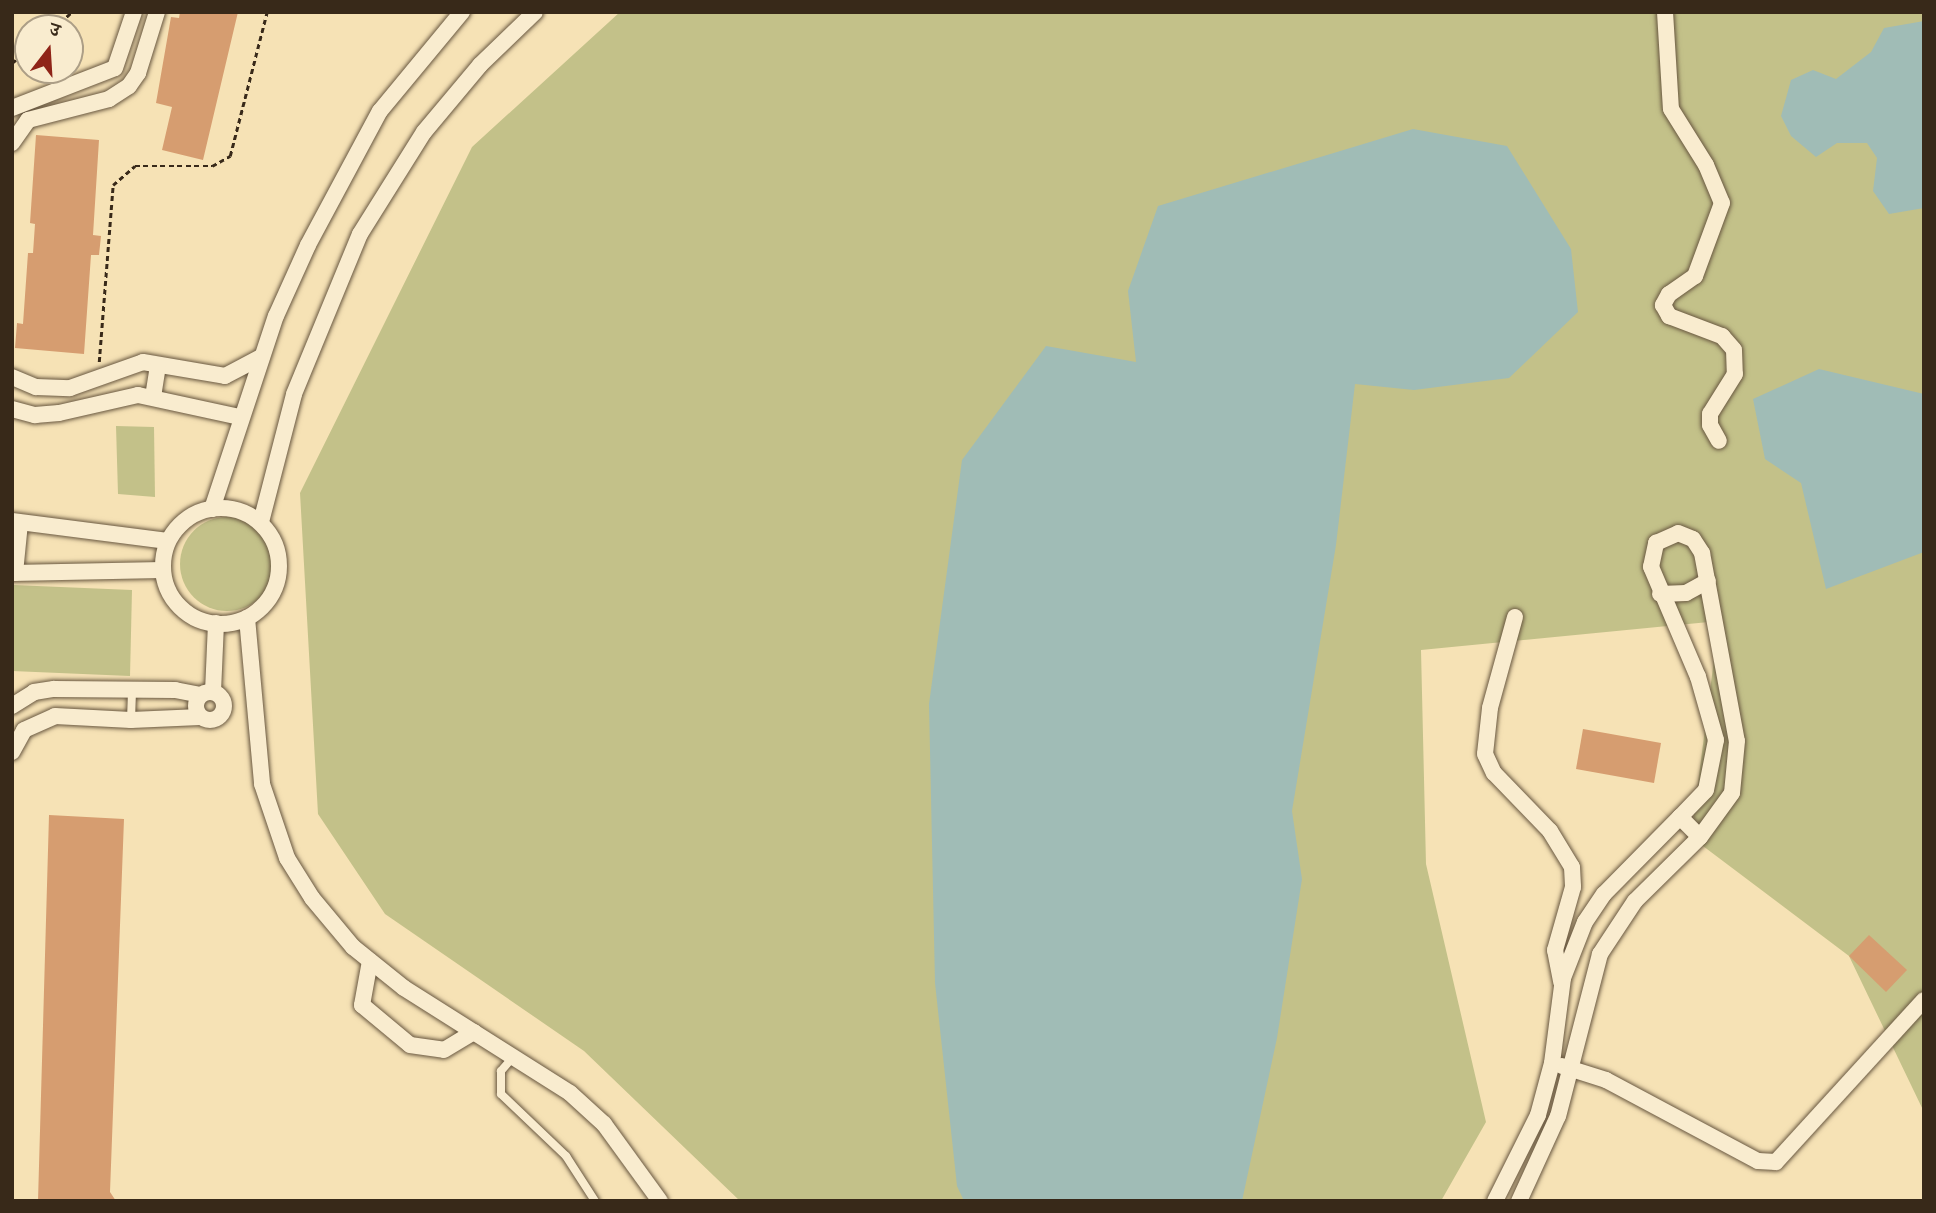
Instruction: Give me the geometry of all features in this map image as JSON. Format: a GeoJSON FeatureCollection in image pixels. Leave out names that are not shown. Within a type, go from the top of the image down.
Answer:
{"type":"FeatureCollection","features":[{"type":"Feature","properties":{"kind":"street"},"geometry":{"type":"LineString","coordinates":[[116,68],[134,12]]}},
{"type":"Feature","properties":{"kind":"street"},"geometry":{"type":"LineString","coordinates":[[12,143],[20,125],[28,120],[109,99],[132,81],[157,12]]}},
{"type":"Feature","properties":{"kind":"street"},"geometry":{"type":"LineString","coordinates":[[212,509],[261,357],[309,245],[360,143],[398,83],[462,12]]}},
{"type":"Feature","properties":{"kind":"street"},"geometry":{"type":"LineString","coordinates":[[261,523],[293,394],[360,234],[424,132],[480,65],[535,12]]}},
{"type":"Feature","properties":{"kind":"street"},"geometry":{"type":"LineString","coordinates":[[1665,12],[1671,109],[1701,155],[1722,203],[1695,276],[1669,295],[1663,305],[1669,316],[1722,336],[1734,350],[1735,374],[1710,414],[1710,425],[1719,440]]}},
{"type":"Feature","properties":{"kind":"street"},"geometry":{"type":"LineString","coordinates":[[116,68],[132,81]]}},
{"type":"Feature","properties":{"kind":"street"},"geometry":{"type":"LineString","coordinates":[[12,108],[116,68]]}},
{"type":"Feature","properties":{"kind":"street"},"geometry":{"type":"LineString","coordinates":[[12,377],[29,386],[64,388],[98,380],[129,364],[158,365],[225,376],[261,357]]}},
{"type":"Feature","properties":{"kind":"street"},"geometry":{"type":"LineString","coordinates":[[153,397],[158,365]]}},
{"type":"Feature","properties":{"kind":"street"},"geometry":{"type":"LineString","coordinates":[[64,388],[66,412]]}},
{"type":"Feature","properties":{"kind":"street"},"geometry":{"type":"LineString","coordinates":[[12,410],[35,415],[66,412],[127,397],[153,397],[240,417]]}},
{"type":"Feature","properties":{"kind":"street"},"geometry":{"type":"LineString","coordinates":[[212,509],[236,510],[261,523],[279,560],[277,584],[265,604],[247,618],[216,623],[184,611],[169,593],[162,570],[168,541],[179,526],[212,509]]}},
{"type":"Feature","properties":{"kind":"street"},"geometry":{"type":"LineString","coordinates":[[162,570],[14,573],[16,522],[168,541]]}},
{"type":"Feature","properties":{"kind":"street"},"geometry":{"type":"LineString","coordinates":[[1496,1201],[1538,1115],[1552,1063],[1562,985],[1571,951],[1604,894],[1706,790],[1716,749],[1714,725],[1692,664],[1660,594],[1650,558],[1656,543],[1669,534],[1686,535],[1699,545],[1708,580],[1737,741],[1737,775],[1726,803],[1700,837],[1635,901],[1612,932],[1588,989],[1558,1116],[1518,1201]]}},
{"type":"Feature","properties":{"kind":"street"},"geometry":{"type":"LineString","coordinates":[[1660,594],[1686,593],[1708,580]]}},
{"type":"Feature","properties":{"kind":"street"},"geometry":{"type":"LineString","coordinates":[[1515,617],[1490,708],[1485,754],[1494,772],[1550,831],[1566,852],[1573,877],[1555,950],[1562,985]]}},
{"type":"Feature","properties":{"kind":"street"},"geometry":{"type":"LineString","coordinates":[[247,618],[262,784],[270,818],[287,858],[312,898],[336,930],[370,961],[570,1093],[604,1124],[660,1201]]}},
{"type":"Feature","properties":{"kind":"street"},"geometry":{"type":"LineString","coordinates":[[200,717],[196,702],[207,693],[216,623]]}},
{"type":"Feature","properties":{"kind":"street"},"geometry":{"type":"LineString","coordinates":[[1692,664],[1721,655]]}},
{"type":"Feature","properties":{"kind":"street"},"geometry":{"type":"LineString","coordinates":[[12,706],[34,692],[54,689],[207,693],[224,702],[220,716],[214,720],[200,717],[131,720],[55,716],[24,730],[12,752]]}},
{"type":"Feature","properties":{"kind":"street"},"geometry":{"type":"LineString","coordinates":[[1680,817],[1700,837]]}},
{"type":"Feature","properties":{"kind":"street"},"geometry":{"type":"LineString","coordinates":[[370,961],[362,1005],[410,1045],[444,1051],[474,1031]]}},
{"type":"Feature","properties":{"kind":"street"},"geometry":{"type":"LineString","coordinates":[[1552,1063],[1629,1091],[1758,1161],[1776,1162],[1924,1000]]}},
{"type":"Feature","properties":{"kind":"lane"},"geometry":{"type":"LineString","coordinates":[[131,720],[132,690]]}},
{"type":"Feature","properties":{"kind":"lane"},"geometry":{"type":"LineString","coordinates":[[514,1056],[501,1072],[501,1094],[566,1156],[595,1201]]}},
{"type":"Feature","properties":{"kind":"path"},"geometry":{"type":"LineString","coordinates":[[98,380],[113,185],[135,166],[212,166],[230,156],[267,12]]}},
{"type":"Feature","properties":{"kind":"shaded area"},"geometry":{"type":"Polygon","coordinates":[[[620,12],[1924,12],[1924,1112],[1849,956],[1691,837],[1719,621],[1421,650],[1426,864],[1486,1122],[1441,1201],[740,1201],[584,1051],[385,914],[318,814],[300,493],[472,147],[620,12]]]}},
{"type":"Feature","properties":{"kind":"shaded area"},"geometry":{"type":"Polygon","coordinates":[[[116,426],[154,427],[155,497],[118,494],[116,426]]]}},
{"type":"Feature","properties":{"kind":"shaded area"},"geometry":{"type":"Polygon","coordinates":[[[227,517],[245,521],[260,531],[270,546],[274,564],[270,582],[260,597],[245,607],[227,611],[209,607],[194,597],[184,582],[180,564],[184,546],[194,531],[209,521],[227,517]]]}},
{"type":"Feature","properties":{"kind":"shaded area"},"geometry":{"type":"Polygon","coordinates":[[[13,585],[132,590],[130,676],[12,671],[13,585]]]}},
{"type":"Feature","properties":{"kind":"water"},"geometry":{"type":"Polygon","coordinates":[[[1924,21],[1924,208],[1889,214],[1873,191],[1877,158],[1867,143],[1837,143],[1816,157],[1791,136],[1781,116],[1791,80],[1813,70],[1836,79],[1871,52],[1884,28],[1924,21]]]}},
{"type":"Feature","properties":{"kind":"water"},"geometry":{"type":"Polygon","coordinates":[[[1413,129],[1507,146],[1571,249],[1578,312],[1509,378],[1414,390],[1355,384],[1336,545],[1292,811],[1302,879],[1277,1038],[1242,1201],[964,1201],[957,1186],[935,983],[929,704],[962,460],[1046,346],[1136,362],[1128,291],[1158,206],[1413,129]]]}},
{"type":"Feature","properties":{"kind":"water"},"geometry":{"type":"Polygon","coordinates":[[[1819,369],[1924,394],[1924,552],[1826,589],[1801,483],[1765,459],[1753,399],[1819,369]]]}},
{"type":"Feature","properties":{"kind":"building"},"geometry":{"type":"Polygon","coordinates":[[[180,12],[238,12],[203,160],[162,150],[172,107],[156,103],[171,17],[179,18],[180,12]]]}},
{"type":"Feature","properties":{"kind":"building"},"geometry":{"type":"Polygon","coordinates":[[[36,135],[99,140],[93,235],[101,236],[99,255],[91,255],[84,354],[15,348],[17,323],[23,324],[28,253],[33,253],[35,224],[30,223],[36,135]]]}},
{"type":"Feature","properties":{"kind":"building"},"geometry":{"type":"Polygon","coordinates":[[[1583,729],[1661,743],[1654,783],[1576,769],[1583,729]]]}},
{"type":"Feature","properties":{"kind":"building"},"geometry":{"type":"Polygon","coordinates":[[[49,815],[124,819],[110,1192],[116,1201],[38,1201],[49,815]]]}},
{"type":"Feature","properties":{"kind":"building"},"geometry":{"type":"Polygon","coordinates":[[[1869,935],[1907,970],[1886,992],[1849,956],[1869,935]]]}}]}
